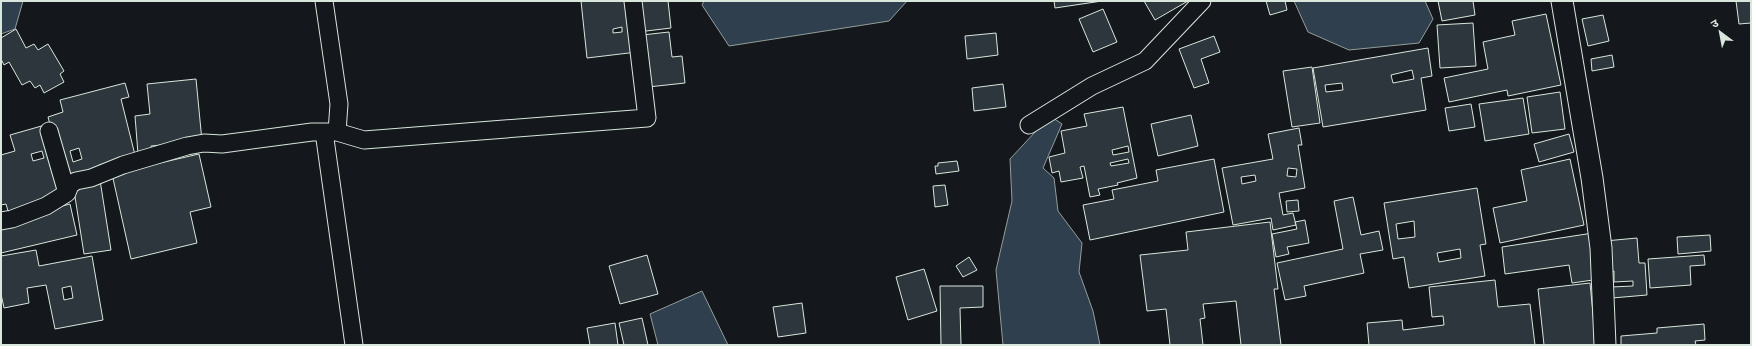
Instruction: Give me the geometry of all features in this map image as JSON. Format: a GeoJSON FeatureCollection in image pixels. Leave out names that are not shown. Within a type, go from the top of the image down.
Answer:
{"type":"FeatureCollection","features":[{"type":"Feature","properties":{"kind":"street"},"geometry":{"type":"LineString","coordinates":[[324,1],[339,104],[331,132],[354,345]]}},
{"type":"Feature","properties":{"kind":"street"},"geometry":{"type":"LineString","coordinates":[[1,221],[12,219],[46,206],[68,193],[70,185],[76,181],[91,178],[123,165],[187,146],[204,143],[222,144],[296,134],[331,132],[364,140],[647,118],[633,1]]}},
{"type":"Feature","properties":{"kind":"street"},"geometry":{"type":"LineString","coordinates":[[1029,125],[1092,86],[1145,61],[1202,1]]}},
{"type":"Feature","properties":{"kind":"street"},"geometry":{"type":"LineString","coordinates":[[1562,1],[1592,178],[1601,248],[1605,345]]}},
{"type":"Feature","properties":{"kind":"street"},"geometry":{"type":"LineString","coordinates":[[49,131],[68,193]]}},
{"type":"Feature","properties":{"kind":"water"},"geometry":{"type":"Polygon","coordinates":[[[1,1],[23,1],[15,29],[1,34],[1,1]]]}},
{"type":"Feature","properties":{"kind":"water"},"geometry":{"type":"Polygon","coordinates":[[[704,1],[907,1],[889,21],[729,46],[702,5],[704,1]]]}},
{"type":"Feature","properties":{"kind":"water"},"geometry":{"type":"Polygon","coordinates":[[[1294,1],[1425,1],[1433,19],[1419,43],[1349,50],[1308,32],[1294,1]]]}},
{"type":"Feature","properties":{"kind":"water"},"geometry":{"type":"Polygon","coordinates":[[[1050,116],[1062,124],[1043,168],[1054,178],[1058,211],[1082,243],[1079,272],[1093,311],[1100,345],[1003,345],[996,270],[1012,201],[1010,159],[1050,116]]]}},
{"type":"Feature","properties":{"kind":"water"},"geometry":{"type":"Polygon","coordinates":[[[702,291],[728,345],[658,345],[650,314],[702,291]]]}},
{"type":"Feature","properties":{"kind":"building"},"geometry":{"type":"Polygon","coordinates":[[[581,1],[629,1],[637,52],[587,58],[581,1]],[[622,27],[613,29],[613,33],[622,32],[622,27]]]}},
{"type":"Feature","properties":{"kind":"building"},"geometry":{"type":"Polygon","coordinates":[[[634,1],[668,1],[671,28],[638,32],[634,1]]]}},
{"type":"Feature","properties":{"kind":"building"},"geometry":{"type":"Polygon","coordinates":[[[1054,1],[1102,1],[1055,8],[1054,1]]]}},
{"type":"Feature","properties":{"kind":"building"},"geometry":{"type":"Polygon","coordinates":[[[1144,1],[1188,1],[1155,20],[1144,1]]]}},
{"type":"Feature","properties":{"kind":"building"},"geometry":{"type":"Polygon","coordinates":[[[1266,1],[1285,1],[1287,10],[1270,15],[1266,1]]]}},
{"type":"Feature","properties":{"kind":"building"},"geometry":{"type":"Polygon","coordinates":[[[1438,1],[1473,1],[1475,15],[1442,21],[1438,1]]]}},
{"type":"Feature","properties":{"kind":"building"},"geometry":{"type":"Polygon","coordinates":[[[1736,1],[1751,1],[1751,23],[1739,24],[1736,1]]]}},
{"type":"Feature","properties":{"kind":"building"},"geometry":{"type":"Polygon","coordinates":[[[1103,9],[1117,42],[1093,52],[1079,19],[1103,9]]]}},
{"type":"Feature","properties":{"kind":"building"},"geometry":{"type":"Polygon","coordinates":[[[1546,14],[1561,85],[1508,96],[1507,90],[1449,102],[1444,78],[1488,69],[1483,42],[1515,35],[1512,21],[1546,14]]]}},
{"type":"Feature","properties":{"kind":"building"},"geometry":{"type":"Polygon","coordinates":[[[1603,15],[1609,41],[1588,46],[1582,19],[1603,15]]]}},
{"type":"Feature","properties":{"kind":"building"},"geometry":{"type":"Polygon","coordinates":[[[1473,23],[1476,66],[1440,68],[1437,25],[1473,23]]]}},
{"type":"Feature","properties":{"kind":"building"},"geometry":{"type":"Polygon","coordinates":[[[16,29],[26,48],[34,44],[38,50],[48,44],[64,71],[60,74],[64,82],[44,93],[40,85],[35,88],[30,81],[22,85],[9,62],[4,65],[1,59],[1,38],[16,29]]]}},
{"type":"Feature","properties":{"kind":"building"},"geometry":{"type":"Polygon","coordinates":[[[669,32],[672,57],[682,56],[685,83],[648,87],[642,35],[669,32]]]}},
{"type":"Feature","properties":{"kind":"building"},"geometry":{"type":"Polygon","coordinates":[[[996,33],[998,55],[967,59],[965,36],[996,33]]]}},
{"type":"Feature","properties":{"kind":"building"},"geometry":{"type":"Polygon","coordinates":[[[1214,36],[1220,52],[1201,59],[1209,83],[1194,88],[1179,49],[1214,36]]]}},
{"type":"Feature","properties":{"kind":"building"},"geometry":{"type":"Polygon","coordinates":[[[1428,48],[1432,76],[1421,78],[1426,110],[1323,127],[1313,68],[1428,48]],[[1412,70],[1391,75],[1393,83],[1414,79],[1412,70]],[[1342,83],[1325,85],[1326,92],[1343,90],[1342,83]]]}},
{"type":"Feature","properties":{"kind":"building"},"geometry":{"type":"Polygon","coordinates":[[[1612,55],[1614,67],[1592,71],[1591,59],[1612,55]]]}},
{"type":"Feature","properties":{"kind":"building"},"geometry":{"type":"Polygon","coordinates":[[[1312,67],[1320,123],[1292,127],[1283,71],[1312,67]]]}},
{"type":"Feature","properties":{"kind":"building"},"geometry":{"type":"Polygon","coordinates":[[[196,79],[202,141],[151,146],[152,153],[138,154],[135,116],[150,114],[147,84],[196,79]]]}},
{"type":"Feature","properties":{"kind":"building"},"geometry":{"type":"Polygon","coordinates":[[[125,83],[129,97],[121,99],[135,155],[99,165],[101,172],[65,181],[48,117],[63,112],[60,100],[125,83]],[[79,148],[70,151],[73,162],[82,159],[79,148]]]}},
{"type":"Feature","properties":{"kind":"building"},"geometry":{"type":"Polygon","coordinates":[[[1003,84],[1006,107],[974,111],[972,88],[1003,84]]]}},
{"type":"Feature","properties":{"kind":"building"},"geometry":{"type":"Polygon","coordinates":[[[1560,92],[1565,129],[1532,133],[1527,97],[1560,92]]]}},
{"type":"Feature","properties":{"kind":"building"},"geometry":{"type":"Polygon","coordinates":[[[1523,98],[1529,134],[1485,141],[1479,104],[1523,98]]]}},
{"type":"Feature","properties":{"kind":"building"},"geometry":{"type":"Polygon","coordinates":[[[1471,104],[1475,127],[1449,131],[1445,108],[1471,104]]]}},
{"type":"Feature","properties":{"kind":"building"},"geometry":{"type":"Polygon","coordinates":[[[1123,107],[1137,178],[1117,183],[1118,185],[1098,189],[1100,195],[1090,197],[1084,166],[1080,167],[1083,178],[1061,182],[1059,171],[1052,173],[1049,157],[1065,153],[1061,131],[1087,126],[1084,114],[1123,107]],[[1128,146],[1112,150],[1113,155],[1129,152],[1128,146]],[[1128,159],[1110,163],[1111,166],[1129,163],[1128,159]]]}},
{"type":"Feature","properties":{"kind":"building"},"geometry":{"type":"Polygon","coordinates":[[[1191,115],[1198,146],[1158,156],[1151,124],[1191,115]]]}},
{"type":"Feature","properties":{"kind":"building"},"geometry":{"type":"Polygon","coordinates":[[[45,125],[65,193],[10,218],[6,204],[1,205],[1,155],[15,151],[10,135],[45,125]],[[42,151],[31,154],[33,161],[44,158],[42,151]]]}},
{"type":"Feature","properties":{"kind":"building"},"geometry":{"type":"Polygon","coordinates":[[[1299,128],[1302,145],[1298,145],[1305,188],[1279,193],[1283,215],[1293,213],[1296,225],[1273,230],[1271,218],[1233,225],[1222,168],[1273,159],[1268,134],[1299,128]],[[1288,168],[1287,176],[1296,177],[1297,169],[1288,168]],[[1255,175],[1241,177],[1242,184],[1256,181],[1255,175]]]}},
{"type":"Feature","properties":{"kind":"building"},"geometry":{"type":"Polygon","coordinates":[[[1569,134],[1574,152],[1539,162],[1534,144],[1569,134]]]}},
{"type":"Feature","properties":{"kind":"building"},"geometry":{"type":"Polygon","coordinates":[[[199,154],[211,207],[190,212],[197,243],[131,259],[112,174],[199,154]]]}},
{"type":"Feature","properties":{"kind":"building"},"geometry":{"type":"Polygon","coordinates":[[[1214,159],[1224,212],[1090,240],[1083,205],[1114,199],[1112,190],[1158,181],[1156,170],[1214,159]]]}},
{"type":"Feature","properties":{"kind":"building"},"geometry":{"type":"Polygon","coordinates":[[[1570,159],[1584,225],[1500,243],[1493,208],[1527,201],[1521,170],[1570,159]]]}},
{"type":"Feature","properties":{"kind":"building"},"geometry":{"type":"Polygon","coordinates":[[[957,161],[959,171],[936,174],[935,166],[938,166],[938,163],[957,161]]]}},
{"type":"Feature","properties":{"kind":"building"},"geometry":{"type":"Polygon","coordinates":[[[100,180],[111,250],[84,254],[73,184],[100,180]]]}},
{"type":"Feature","properties":{"kind":"building"},"geometry":{"type":"Polygon","coordinates":[[[945,185],[948,205],[935,207],[933,186],[945,185]]]}},
{"type":"Feature","properties":{"kind":"building"},"geometry":{"type":"Polygon","coordinates":[[[1477,188],[1486,244],[1480,245],[1485,276],[1409,288],[1404,257],[1393,259],[1384,203],[1477,188]],[[1414,221],[1396,224],[1398,239],[1415,237],[1414,221]],[[1460,249],[1437,253],[1439,262],[1461,258],[1460,249]]]}},
{"type":"Feature","properties":{"kind":"building"},"geometry":{"type":"Polygon","coordinates":[[[1353,197],[1361,235],[1379,231],[1383,250],[1360,254],[1364,273],[1304,286],[1306,296],[1285,300],[1277,263],[1343,249],[1334,201],[1353,197]]]}},
{"type":"Feature","properties":{"kind":"building"},"geometry":{"type":"Polygon","coordinates":[[[1298,200],[1299,211],[1287,212],[1286,201],[1298,200]]]}},
{"type":"Feature","properties":{"kind":"building"},"geometry":{"type":"Polygon","coordinates":[[[70,204],[77,235],[1,253],[1,224],[26,215],[70,204]]]}},
{"type":"Feature","properties":{"kind":"building"},"geometry":{"type":"Polygon","coordinates":[[[1305,220],[1309,243],[1287,247],[1289,254],[1276,257],[1272,234],[1297,229],[1295,222],[1305,220]]]}},
{"type":"Feature","properties":{"kind":"building"},"geometry":{"type":"Polygon","coordinates":[[[1270,222],[1278,289],[1274,289],[1281,345],[1241,345],[1236,301],[1203,304],[1205,318],[1200,319],[1203,345],[1170,345],[1166,309],[1147,311],[1140,255],[1188,250],[1186,232],[1270,222]]]}},
{"type":"Feature","properties":{"kind":"building"},"geometry":{"type":"Polygon","coordinates":[[[1593,233],[1600,279],[1572,283],[1569,265],[1505,274],[1502,247],[1593,233]]]}},
{"type":"Feature","properties":{"kind":"building"},"geometry":{"type":"Polygon","coordinates":[[[1710,235],[1711,251],[1678,254],[1677,237],[1710,235]]]}},
{"type":"Feature","properties":{"kind":"building"},"geometry":{"type":"Polygon","coordinates":[[[1637,238],[1639,263],[1645,263],[1647,295],[1612,298],[1611,287],[1633,286],[1633,281],[1614,282],[1614,271],[1607,272],[1605,241],[1637,238]]]}},
{"type":"Feature","properties":{"kind":"building"},"geometry":{"type":"Polygon","coordinates":[[[36,250],[39,266],[92,256],[103,320],[55,329],[46,285],[27,288],[29,303],[4,308],[1,294],[1,256],[36,250]],[[71,286],[62,288],[64,300],[73,298],[71,286]]]}},
{"type":"Feature","properties":{"kind":"building"},"geometry":{"type":"Polygon","coordinates":[[[647,255],[658,294],[620,304],[609,266],[647,255]]]}},
{"type":"Feature","properties":{"kind":"building"},"geometry":{"type":"Polygon","coordinates":[[[1704,255],[1705,265],[1690,266],[1691,285],[1650,288],[1648,259],[1704,255]]]}},
{"type":"Feature","properties":{"kind":"building"},"geometry":{"type":"Polygon","coordinates":[[[969,257],[977,270],[963,277],[956,266],[969,257]]]}},
{"type":"Feature","properties":{"kind":"building"},"geometry":{"type":"Polygon","coordinates":[[[924,269],[937,311],[908,320],[896,277],[924,269]]]}},
{"type":"Feature","properties":{"kind":"building"},"geometry":{"type":"Polygon","coordinates":[[[1495,280],[1498,307],[1530,304],[1535,345],[1369,345],[1367,323],[1402,320],[1403,330],[1444,325],[1443,316],[1432,317],[1429,287],[1495,280]]]}},
{"type":"Feature","properties":{"kind":"building"},"geometry":{"type":"Polygon","coordinates":[[[1590,283],[1596,345],[1544,345],[1538,289],[1590,283]]]}},
{"type":"Feature","properties":{"kind":"building"},"geometry":{"type":"Polygon","coordinates":[[[940,286],[983,286],[983,307],[960,308],[961,345],[941,345],[940,286]]]}},
{"type":"Feature","properties":{"kind":"building"},"geometry":{"type":"Polygon","coordinates":[[[802,303],[806,333],[778,337],[773,307],[802,303]]]}},
{"type":"Feature","properties":{"kind":"building"},"geometry":{"type":"Polygon","coordinates":[[[642,318],[648,345],[624,345],[619,323],[642,318]]]}},
{"type":"Feature","properties":{"kind":"building"},"geometry":{"type":"Polygon","coordinates":[[[615,323],[618,345],[590,345],[587,328],[615,323]]]}},
{"type":"Feature","properties":{"kind":"building"},"geometry":{"type":"Polygon","coordinates":[[[1704,324],[1705,340],[1695,341],[1696,345],[1621,345],[1621,336],[1657,333],[1657,328],[1704,324]]]}}]}
